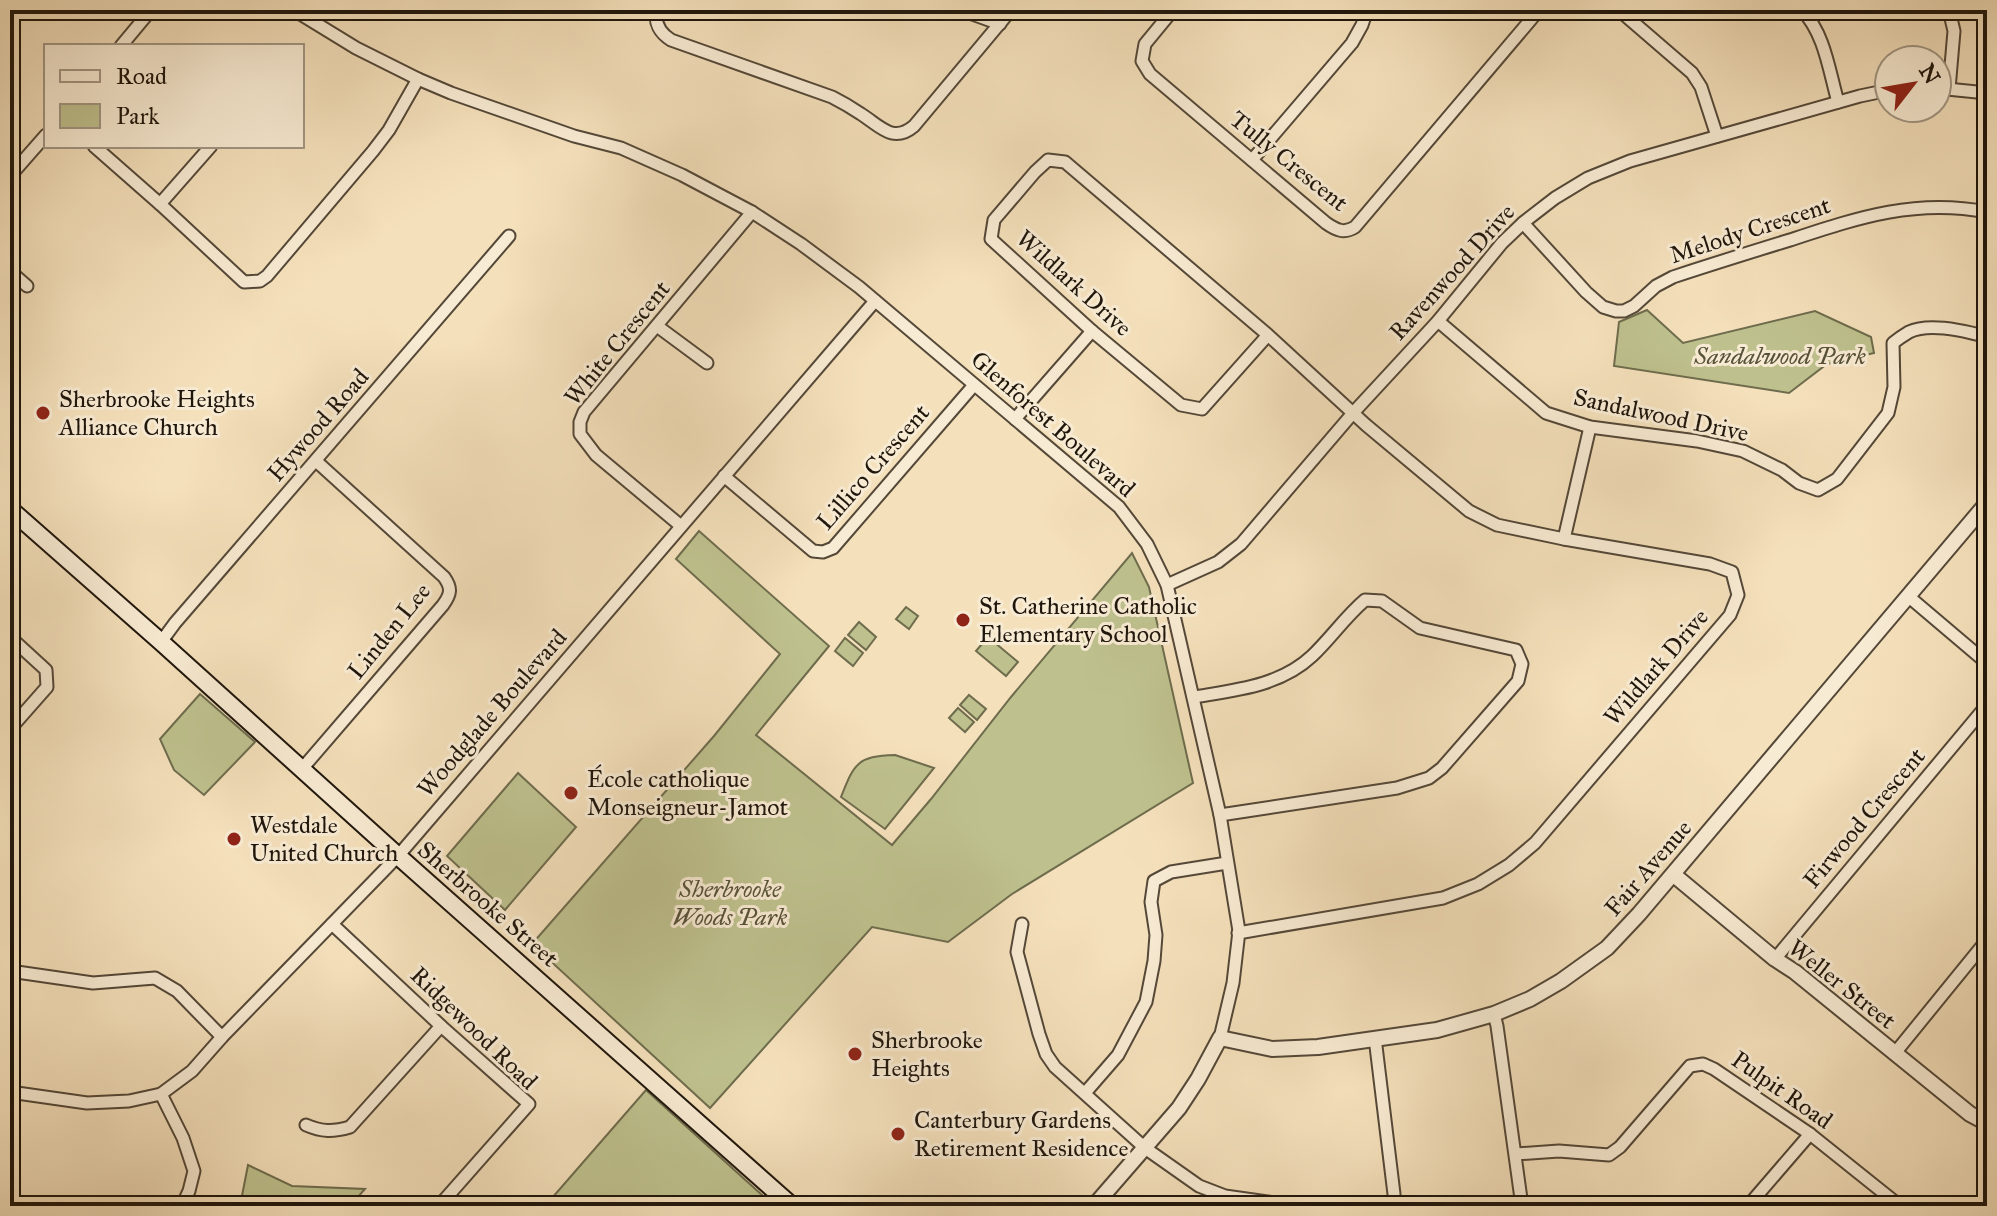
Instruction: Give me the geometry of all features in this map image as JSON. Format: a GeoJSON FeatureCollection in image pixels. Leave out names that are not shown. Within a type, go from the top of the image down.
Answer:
{"type":"FeatureCollection","features":[{"type":"Feature","properties":{"kind":"main road","name":"Sherbrooke Street"},"geometry":{"type":"LineString","coordinates":[[10,509],[792,1206]]}},
{"type":"Feature","properties":{"kind":"street"},"geometry":{"type":"LineString","coordinates":[[123,44],[151,10]]}},
{"type":"Feature","properties":{"kind":"street","name":"Glenforest Boulevard"},"geometry":{"type":"LineString","coordinates":[[294,10],[356,48],[418,79],[561,131],[621,148],[682,175],[752,212],[801,244],[875,301],[1119,507],[1147,544],[1167,585],[1194,697],[1220,815],[1238,933],[1233,983],[1220,1038],[1188,1095],[1094,1206]]}},
{"type":"Feature","properties":{"kind":"street"},"geometry":{"type":"LineString","coordinates":[[657,10],[660,31],[671,40],[832,97],[893,134],[912,128],[1011,10]]}},
{"type":"Feature","properties":{"kind":"street"},"geometry":{"type":"LineString","coordinates":[[961,10],[1000,24]]}},
{"type":"Feature","properties":{"kind":"street","name":"Tully Crescent"},"geometry":{"type":"LineString","coordinates":[[1173,10],[1145,44],[1142,61],[1150,74],[1326,223],[1341,232],[1360,221],[1539,10]]}},
{"type":"Feature","properties":{"kind":"street"},"geometry":{"type":"LineString","coordinates":[[1252,160],[1352,43],[1367,10]]}},
{"type":"Feature","properties":{"kind":"street"},"geometry":{"type":"LineString","coordinates":[[1619,10],[1692,73],[1701,87],[1717,136]]}},
{"type":"Feature","properties":{"kind":"street"},"geometry":{"type":"LineString","coordinates":[[1802,10],[1819,36],[1838,102]]}},
{"type":"Feature","properties":{"kind":"street"},"geometry":{"type":"LineString","coordinates":[[1949,10],[1954,31],[1952,44]]}},
{"type":"Feature","properties":{"kind":"street"},"geometry":{"type":"LineString","coordinates":[[96,148],[244,282],[260,281],[373,151],[389,130],[418,79]]}},
{"type":"Feature","properties":{"kind":"street"},"geometry":{"type":"LineString","coordinates":[[1953,90],[1987,93]]}},
{"type":"Feature","properties":{"kind":"street","name":"Ravenwood Drive"},"geometry":{"type":"LineString","coordinates":[[1167,585],[1218,562],[1241,544],[1494,253],[1523,223],[1563,193],[1601,172],[1630,161],[1873,94]]}},
{"type":"Feature","properties":{"kind":"street"},"geometry":{"type":"LineString","coordinates":[[10,176],[44,137]]}},
{"type":"Feature","properties":{"kind":"street"},"geometry":{"type":"LineString","coordinates":[[160,204],[209,148]]}},
{"type":"Feature","properties":{"kind":"street","name":"Wildlark Drive"},"geometry":{"type":"LineString","coordinates":[[1238,933],[1443,898],[1478,884],[1509,865],[1535,843],[1730,615],[1738,595],[1732,572],[1710,564],[1497,525],[1469,511],[1353,413],[1268,335],[1065,162],[1048,160],[994,220],[991,239],[1092,331],[1181,405],[1202,409],[1268,335]]}},
{"type":"Feature","properties":{"kind":"street","name":"Melody Crescent"},"geometry":{"type":"LineString","coordinates":[[1523,223],[1603,307],[1624,311],[1673,277],[1851,220],[1920,207],[1987,212]]}},
{"type":"Feature","properties":{"kind":"street","name":"White Crescent"},"geometry":{"type":"LineString","coordinates":[[681,526],[596,455],[580,434],[580,422],[584,412],[752,212]]}},
{"type":"Feature","properties":{"kind":"street","name":"Hywood Road"},"geometry":{"type":"LineString","coordinates":[[161,642],[509,236]]}},
{"type":"Feature","properties":{"kind":"street"},"geometry":{"type":"LineString","coordinates":[[10,271],[27,286]]}},
{"type":"Feature","properties":{"kind":"street","name":"Woodglade Boulevard"},"geometry":{"type":"LineString","coordinates":[[10,1092],[87,1103],[129,1101],[161,1094],[192,1071],[398,856],[875,301]]}},
{"type":"Feature","properties":{"kind":"street","name":"Sandalwood Drive"},"geometry":{"type":"LineString","coordinates":[[1438,321],[1546,413],[1590,427],[1697,441],[1743,451],[1782,470],[1799,483],[1818,490],[1837,479],[1888,413],[1894,387],[1893,343],[1912,331],[1939,328],[1987,337]]}},
{"type":"Feature","properties":{"kind":"street"},"geometry":{"type":"LineString","coordinates":[[657,326],[707,363]]}},
{"type":"Feature","properties":{"kind":"street"},"geometry":{"type":"LineString","coordinates":[[1015,419],[1092,331]]}},
{"type":"Feature","properties":{"kind":"street","name":"Lillico Crescent"},"geometry":{"type":"LineString","coordinates":[[724,476],[813,551],[823,552],[833,548],[974,385]]}},
{"type":"Feature","properties":{"kind":"street"},"geometry":{"type":"LineString","coordinates":[[1564,539],[1590,427]]}},
{"type":"Feature","properties":{"kind":"street","name":"Linden Lee"},"geometry":{"type":"LineString","coordinates":[[301,770],[443,605],[450,590],[444,577],[316,461]]}},
{"type":"Feature","properties":{"kind":"street","name":"Fair Avenue"},"geometry":{"type":"LineString","coordinates":[[1220,1038],[1272,1049],[1318,1047],[1437,1030],[1494,1014],[1530,999],[1561,981],[1607,948],[1674,875],[1987,503]]}},
{"type":"Feature","properties":{"kind":"street"},"geometry":{"type":"LineString","coordinates":[[1908,596],[1987,663]]}},
{"type":"Feature","properties":{"kind":"street"},"geometry":{"type":"LineString","coordinates":[[1194,697],[1260,685],[1289,673],[1312,656],[1365,600],[1382,601],[1420,628],[1516,650],[1522,664],[1518,681],[1442,768],[1429,778],[1397,788],[1220,815]]}},
{"type":"Feature","properties":{"kind":"street"},"geometry":{"type":"LineString","coordinates":[[10,637],[46,670],[47,687],[10,729]]}},
{"type":"Feature","properties":{"kind":"street","name":"Firwood Crescent"},"geometry":{"type":"LineString","coordinates":[[1775,959],[1987,705]]}},
{"type":"Feature","properties":{"kind":"street"},"geometry":{"type":"LineString","coordinates":[[1085,1093],[1118,1055],[1146,1002],[1156,935],[1151,902],[1154,881],[1171,872],[1227,863]]}},
{"type":"Feature","properties":{"kind":"street","name":"Weller Street"},"geometry":{"type":"LineString","coordinates":[[1674,875],[1970,1114],[1987,1123]]}},
{"type":"Feature","properties":{"kind":"street","name":"Ridgewood Road"},"geometry":{"type":"LineString","coordinates":[[332,924],[529,1104],[439,1206]]}},
{"type":"Feature","properties":{"kind":"street"},"geometry":{"type":"LineString","coordinates":[[1022,924],[1017,952],[1046,1054],[1055,1067],[1145,1148],[1199,1186],[1225,1196],[1296,1206]]}},
{"type":"Feature","properties":{"kind":"street"},"geometry":{"type":"LineString","coordinates":[[1895,1053],[1987,940]]}},
{"type":"Feature","properties":{"kind":"street"},"geometry":{"type":"LineString","coordinates":[[10,971],[93,983],[155,978],[177,991],[222,1037]]}},
{"type":"Feature","properties":{"kind":"street"},"geometry":{"type":"LineString","coordinates":[[1494,1014],[1522,1206]]}},
{"type":"Feature","properties":{"kind":"street"},"geometry":{"type":"LineString","coordinates":[[306,1125],[320,1131],[350,1127],[441,1026]]}},
{"type":"Feature","properties":{"kind":"street"},"geometry":{"type":"LineString","coordinates":[[1375,1038],[1393,1206]]}},
{"type":"Feature","properties":{"kind":"street","name":"Pulpit Road"},"geometry":{"type":"LineString","coordinates":[[1516,1154],[1559,1151],[1609,1155],[1620,1147],[1690,1066],[1703,1064],[1810,1134],[1900,1206]]}},
{"type":"Feature","properties":{"kind":"street"},"geometry":{"type":"LineString","coordinates":[[161,1094],[183,1138],[194,1171],[182,1206]]}},
{"type":"Feature","properties":{"kind":"street"},"geometry":{"type":"LineString","coordinates":[[1748,1206],[1810,1134]]}},
{"type":"Feature","properties":{"kind":"green space","name":"Sandalwood Park"},"geometry":{"type":"Polygon","coordinates":[[[1647,310],[1683,343],[1815,311],[1871,337],[1874,353],[1827,364],[1789,393],[1614,366],[1619,322],[1647,310]]]}},
{"type":"Feature","properties":{"kind":"green space","name":"Sherbrooke Woods Park"},"geometry":{"type":"Polygon","coordinates":[[[699,531],[829,646],[756,735],[892,845],[1132,553],[1149,587],[1193,783],[1012,894],[948,942],[872,927],[710,1108],[532,944],[714,736],[780,654],[676,559],[699,531]]]}},
{"type":"Feature","properties":{"kind":"green space"},"geometry":{"type":"Polygon","coordinates":[[[906,607],[918,616],[909,629],[896,619],[906,607]]]}},
{"type":"Feature","properties":{"kind":"green space"},"geometry":{"type":"Polygon","coordinates":[[[859,622],[876,637],[866,650],[848,635],[859,622]]]}},
{"type":"Feature","properties":{"kind":"green space"},"geometry":{"type":"Polygon","coordinates":[[[988,637],[1018,662],[1006,676],[976,651],[988,637]]]}},
{"type":"Feature","properties":{"kind":"green space"},"geometry":{"type":"Polygon","coordinates":[[[845,638],[863,653],[853,666],[835,651],[845,638]]]}},
{"type":"Feature","properties":{"kind":"green space"},"geometry":{"type":"Polygon","coordinates":[[[200,694],[255,742],[204,795],[174,770],[160,739],[200,694]]]}},
{"type":"Feature","properties":{"kind":"green space"},"geometry":{"type":"Polygon","coordinates":[[[969,695],[986,709],[977,720],[960,705],[969,695]]]}},
{"type":"Feature","properties":{"kind":"green space"},"geometry":{"type":"Polygon","coordinates":[[[958,708],[974,722],[965,732],[949,718],[958,708]]]}},
{"type":"Feature","properties":{"kind":"green space"},"geometry":{"type":"Polygon","coordinates":[[[895,755],[934,768],[885,829],[841,797],[859,764],[872,757],[895,755]]]}},
{"type":"Feature","properties":{"kind":"green space"},"geometry":{"type":"Polygon","coordinates":[[[518,773],[576,827],[505,910],[447,856],[518,773]]]}},
{"type":"Feature","properties":{"kind":"green space"},"geometry":{"type":"Polygon","coordinates":[[[646,1090],[774,1206],[545,1206],[646,1090]]]}},
{"type":"Feature","properties":{"kind":"green space"},"geometry":{"type":"Polygon","coordinates":[[[248,1165],[292,1186],[365,1189],[350,1206],[240,1206],[248,1165]]]}},
{"type":"Feature","properties":{"kind":"place","name":"Sherbrooke Heights Alliance Church"},"geometry":{"type":"Point","coordinates":[43,413]}},
{"type":"Feature","properties":{"kind":"place","name":"St. Catherine Catholic Elementary School"},"geometry":{"type":"Point","coordinates":[963,620]}},
{"type":"Feature","properties":{"kind":"place","name":"École catholique Monseigneur-Jamot"},"geometry":{"type":"Point","coordinates":[571,793]}},
{"type":"Feature","properties":{"kind":"place","name":"Westdale United Church"},"geometry":{"type":"Point","coordinates":[234,839]}},
{"type":"Feature","properties":{"kind":"place","name":"Sherbrooke Heights"},"geometry":{"type":"Point","coordinates":[855,1054]}},
{"type":"Feature","properties":{"kind":"place","name":"Canterbury Gardens Retirement Residence"},"geometry":{"type":"Point","coordinates":[898,1134]}}]}
